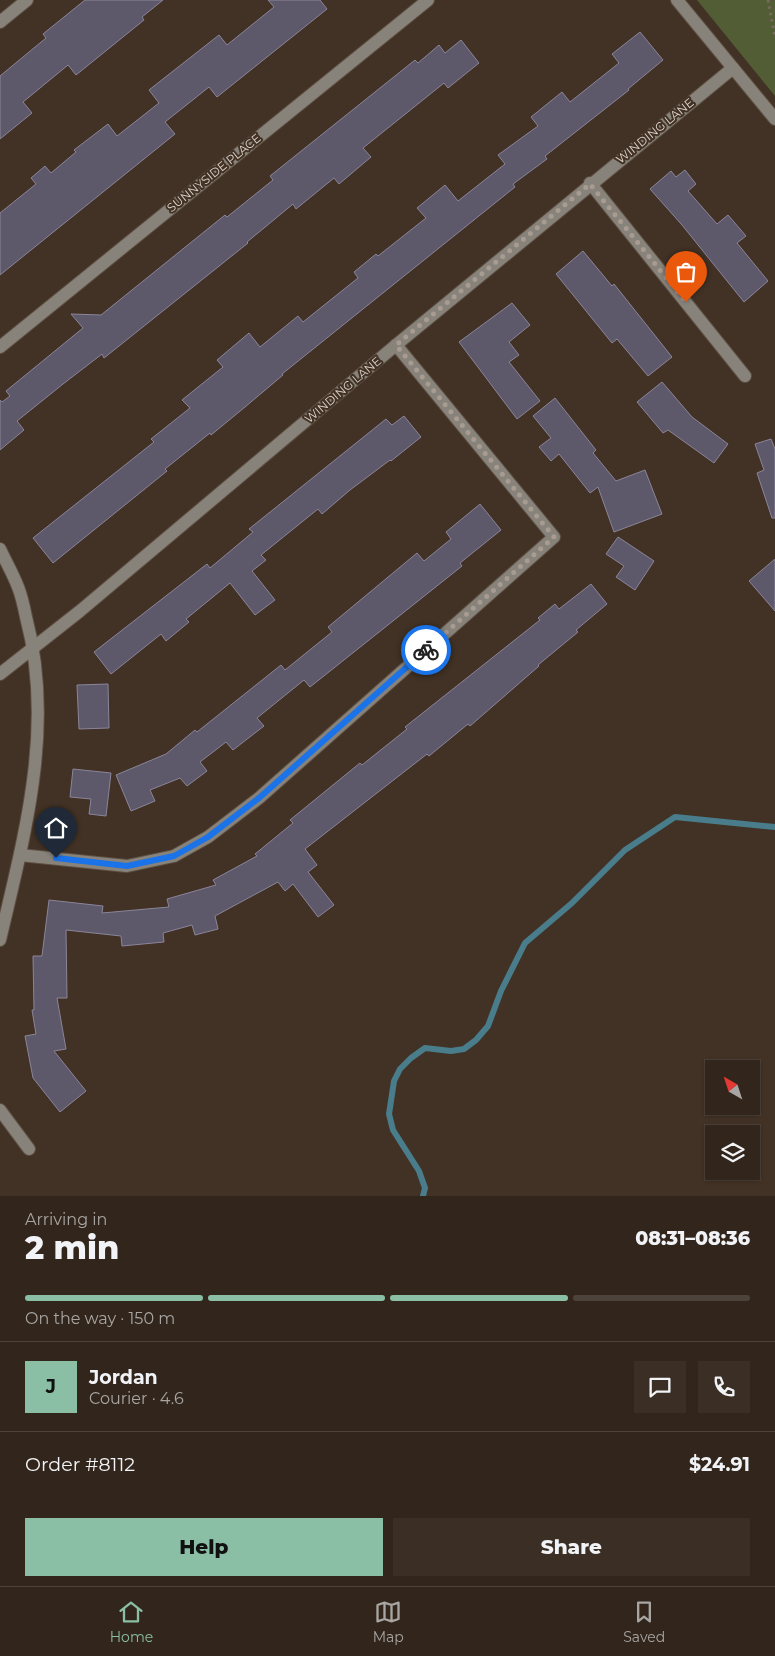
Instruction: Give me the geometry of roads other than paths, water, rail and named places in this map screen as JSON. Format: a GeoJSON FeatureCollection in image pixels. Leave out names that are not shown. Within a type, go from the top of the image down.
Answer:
{"type":"FeatureCollection","features":[{"type":"Feature","properties":{"kind":"street"},"geometry":{"type":"LineString","coordinates":[[0,22],[27,0]]}},
{"type":"Feature","properties":{"kind":"street","name":"SUNNYSIDE PLACE"},"geometry":{"type":"LineString","coordinates":[[0,347],[428,0]]}},
{"type":"Feature","properties":{"kind":"street"},"geometry":{"type":"LineString","coordinates":[[677,0],[775,119]]}},
{"type":"Feature","properties":{"kind":"street","name":"WINDING LANE"},"geometry":{"type":"LineString","coordinates":[[0,674],[34,648],[590,184],[733,68]]}},
{"type":"Feature","properties":{"kind":"street"},"geometry":{"type":"LineString","coordinates":[[590,184],[745,376]]}},
{"type":"Feature","properties":{"kind":"street"},"geometry":{"type":"LineString","coordinates":[[20,855],[127,866],[174,856],[208,837],[259,798],[554,537],[396,345]]}},
{"type":"Feature","properties":{"kind":"street"},"geometry":{"type":"LineString","coordinates":[[0,549],[18,588],[34,648],[39,700],[37,762],[20,855],[0,940]]}},
{"type":"Feature","properties":{"kind":"street"},"geometry":{"type":"LineString","coordinates":[[0,1110],[29,1149]]}},
{"type":"Feature","properties":{"kind":"waterway"},"geometry":{"type":"LineString","coordinates":[[423,1196],[425,1188],[419,1171],[393,1130],[389,1114],[394,1081],[400,1069],[425,1048],[451,1051],[464,1049],[476,1040],[488,1026],[501,991],[525,943],[572,903],[625,850],[675,817],[775,827]]}}]}
